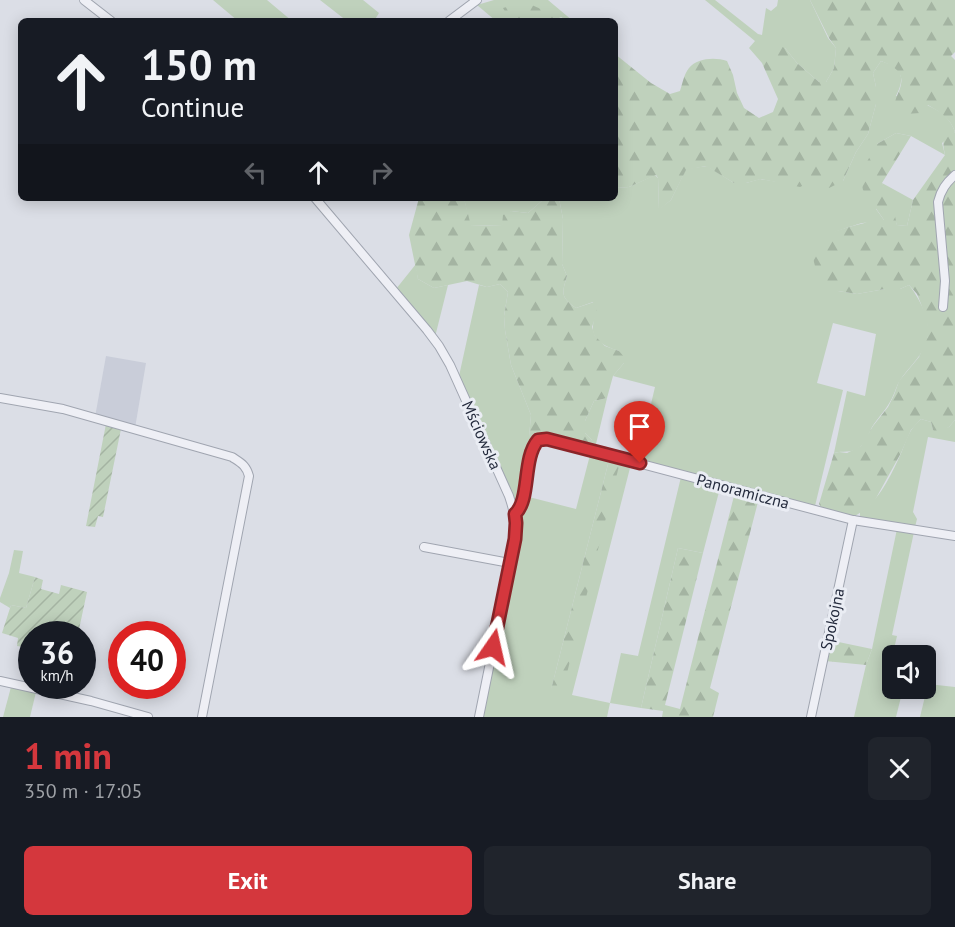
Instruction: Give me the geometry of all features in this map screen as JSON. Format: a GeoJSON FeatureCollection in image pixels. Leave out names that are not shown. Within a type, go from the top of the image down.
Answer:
{"type":"FeatureCollection","features":[{"type":"Feature","properties":{"kind":"street"},"geometry":{"type":"LineString","coordinates":[[84,0],[107,18]]}},
{"type":"Feature","properties":{"kind":"street"},"geometry":{"type":"LineString","coordinates":[[454,18],[477,0]]}},
{"type":"Feature","properties":{"kind":"street"},"geometry":{"type":"LineString","coordinates":[[943,307],[945,280],[938,202],[939,194],[955,175]]}},
{"type":"Feature","properties":{"kind":"street","name":"Mściowska"},"geometry":{"type":"LineString","coordinates":[[318,201],[439,346],[455,376],[515,514],[516,530],[479,717]]}},
{"type":"Feature","properties":{"kind":"street"},"geometry":{"type":"LineString","coordinates":[[0,398],[63,409],[232,458],[247,469],[249,476],[202,717]]}},
{"type":"Feature","properties":{"kind":"street","name":"Panoramiczna"},"geometry":{"type":"LineString","coordinates":[[515,514],[521,506],[531,453],[538,440],[547,439],[853,520],[955,536]]}},
{"type":"Feature","properties":{"kind":"street","name":"Spokojna"},"geometry":{"type":"LineString","coordinates":[[811,717],[853,520]]}},
{"type":"Feature","properties":{"kind":"street"},"geometry":{"type":"LineString","coordinates":[[424,547],[510,563]]}},
{"type":"Feature","properties":{"kind":"street"},"geometry":{"type":"LineString","coordinates":[[0,681],[91,701],[147,717]]}},
{"type":"Feature","properties":{"kind":"shaded area"},"geometry":{"type":"Polygon","coordinates":[[[106,356],[146,363],[135,428],[95,417],[106,356]]]}},
{"type":"Feature","properties":{"kind":"green space"},"geometry":{"type":"Polygon","coordinates":[[[213,0],[267,0],[288,18],[234,18],[213,0]]]}},
{"type":"Feature","properties":{"kind":"green space"},"geometry":{"type":"Polygon","coordinates":[[[320,0],[363,0],[379,13],[376,18],[343,18],[320,0]]]}},
{"type":"Feature","properties":{"kind":"green space"},"geometry":{"type":"Polygon","coordinates":[[[494,0],[548,0],[569,18],[492,18],[477,5],[494,0]]]}},
{"type":"Feature","properties":{"kind":"green space"},"geometry":{"type":"Polygon","coordinates":[[[705,0],[715,0],[762,35],[766,8],[771,11],[777,6],[778,0],[810,0],[828,38],[836,48],[834,68],[826,82],[819,82],[797,63],[785,48],[762,49],[762,63],[749,48],[755,41],[705,0]]]}},
{"type":"Feature","properties":{"kind":"green space"},"geometry":{"type":"Polygon","coordinates":[[[810,0],[955,0],[955,52],[951,56],[955,60],[955,132],[941,113],[928,105],[920,113],[905,114],[895,103],[901,75],[893,67],[881,61],[873,73],[876,87],[883,96],[876,104],[868,134],[856,152],[843,181],[829,188],[810,182],[800,187],[761,179],[734,183],[706,166],[686,170],[671,200],[659,210],[656,175],[629,187],[618,188],[618,56],[651,83],[670,94],[680,91],[687,70],[697,62],[712,59],[727,61],[744,108],[759,118],[773,112],[778,99],[762,63],[762,49],[771,42],[785,48],[797,63],[819,82],[826,82],[834,68],[836,48],[810,0]]]}},
{"type":"Feature","properties":{"kind":"green space"},"geometry":{"type":"Polygon","coordinates":[[[525,2],[561,18],[508,18],[503,8],[525,2]]]}},
{"type":"Feature","properties":{"kind":"green space"},"geometry":{"type":"Polygon","coordinates":[[[881,61],[894,66],[901,77],[901,85],[896,96],[923,103],[939,111],[946,117],[955,132],[942,143],[945,155],[911,136],[896,133],[877,144],[876,209],[884,220],[884,227],[863,223],[833,233],[838,291],[857,294],[900,289],[909,285],[920,302],[928,323],[927,342],[921,353],[900,381],[889,404],[862,445],[857,449],[834,453],[847,391],[865,396],[876,334],[833,323],[817,383],[843,390],[815,506],[638,459],[655,387],[613,376],[624,363],[619,351],[605,345],[595,336],[593,302],[576,308],[565,298],[563,291],[567,276],[562,264],[563,219],[560,201],[618,201],[618,188],[629,187],[655,175],[658,178],[659,209],[671,200],[686,169],[707,166],[734,183],[746,183],[760,179],[778,182],[843,181],[856,152],[868,134],[876,104],[873,73],[881,61]]]}},
{"type":"Feature","properties":{"kind":"green space"},"geometry":{"type":"Polygon","coordinates":[[[955,132],[955,420],[949,427],[937,433],[933,430],[931,422],[921,419],[911,430],[875,500],[866,509],[855,516],[822,509],[819,504],[834,453],[847,453],[861,446],[888,407],[899,381],[919,357],[928,336],[927,323],[921,304],[917,294],[909,285],[900,289],[857,294],[838,291],[823,283],[813,258],[827,234],[867,222],[875,222],[884,227],[884,220],[863,190],[860,174],[877,144],[896,133],[911,136],[882,183],[892,203],[897,225],[907,226],[913,200],[945,155],[944,141],[955,132]]]}},
{"type":"Feature","properties":{"kind":"green space"},"geometry":{"type":"Polygon","coordinates":[[[882,183],[913,200],[907,226],[897,225],[882,183]]]}},
{"type":"Feature","properties":{"kind":"green space"},"geometry":{"type":"Polygon","coordinates":[[[418,201],[465,201],[471,226],[502,225],[503,215],[511,211],[528,213],[542,201],[560,201],[563,219],[562,264],[567,276],[563,291],[565,298],[576,308],[594,302],[597,312],[592,327],[595,336],[605,346],[619,351],[625,358],[624,363],[613,376],[607,398],[594,401],[585,421],[585,433],[592,440],[592,446],[529,437],[531,415],[511,365],[505,330],[504,316],[508,292],[500,284],[487,287],[467,281],[434,288],[418,279],[409,235],[418,201]]]}},
{"type":"Feature","properties":{"kind":"green space"},"geometry":{"type":"Polygon","coordinates":[[[465,201],[542,201],[528,213],[511,211],[502,225],[470,226],[465,201]]]}},
{"type":"Feature","properties":{"kind":"green space"},"geometry":{"type":"Polygon","coordinates":[[[416,264],[418,279],[434,288],[448,285],[435,337],[396,289],[416,264]]]}},
{"type":"Feature","properties":{"kind":"green space"},"geometry":{"type":"Polygon","coordinates":[[[500,284],[508,292],[504,316],[511,365],[531,415],[529,437],[533,437],[521,498],[516,504],[459,376],[479,285],[487,287],[500,284]]]}},
{"type":"Feature","properties":{"kind":"green space"},"geometry":{"type":"Polygon","coordinates":[[[607,398],[595,448],[592,446],[592,440],[585,433],[585,421],[594,401],[607,398]]]}},
{"type":"Feature","properties":{"kind":"green space"},"geometry":{"type":"Polygon","coordinates":[[[921,419],[931,422],[933,430],[949,427],[955,420],[955,442],[928,437],[913,512],[917,519],[915,527],[860,517],[860,512],[874,501],[885,485],[909,434],[921,419]]]}},
{"type":"Feature","properties":{"kind":"green space"},"geometry":{"type":"Polygon","coordinates":[[[106,424],[121,429],[103,517],[98,516],[95,527],[86,526],[106,424]]]}},
{"type":"Feature","properties":{"kind":"green space"},"geometry":{"type":"Polygon","coordinates":[[[590,455],[609,460],[551,690],[620,462],[631,464],[572,695],[610,703],[607,717],[482,717],[525,496],[576,509],[590,455]]]}},
{"type":"Feature","properties":{"kind":"green space"},"geometry":{"type":"Polygon","coordinates":[[[609,460],[620,462],[562,693],[551,690],[609,460]]]}},
{"type":"Feature","properties":{"kind":"green space"},"geometry":{"type":"Polygon","coordinates":[[[681,477],[720,488],[703,553],[678,548],[641,708],[610,703],[621,653],[638,656],[681,477]]]}},
{"type":"Feature","properties":{"kind":"green space"},"geometry":{"type":"Polygon","coordinates":[[[735,492],[759,498],[710,688],[719,693],[713,717],[662,717],[663,711],[641,708],[678,548],[703,553],[665,705],[680,709],[735,492]]]}},
{"type":"Feature","properties":{"kind":"green space"},"geometry":{"type":"Polygon","coordinates":[[[897,529],[914,532],[892,635],[897,636],[895,645],[882,645],[882,699],[900,699],[896,717],[854,717],[872,649],[897,529]]]}},
{"type":"Feature","properties":{"kind":"green space"},"geometry":{"type":"Polygon","coordinates":[[[14,550],[23,551],[19,573],[35,577],[26,608],[11,605],[10,608],[0,602],[14,550]]]}},
{"type":"Feature","properties":{"kind":"green space"},"geometry":{"type":"Polygon","coordinates":[[[35,577],[43,580],[41,589],[59,594],[61,585],[87,592],[81,621],[18,621],[18,638],[2,633],[11,605],[26,608],[35,577]]]}},
{"type":"Feature","properties":{"kind":"green space"},"geometry":{"type":"Polygon","coordinates":[[[829,640],[872,649],[866,665],[825,661],[829,640]]]}},
{"type":"Feature","properties":{"kind":"green space"},"geometry":{"type":"Polygon","coordinates":[[[936,685],[955,687],[955,717],[920,717],[924,699],[936,699],[936,685]]]}},
{"type":"Feature","properties":{"kind":"green space"},"geometry":{"type":"Polygon","coordinates":[[[11,687],[18,688],[18,699],[34,699],[30,717],[3,717],[11,687]]]}},
{"type":"Feature","properties":{"kind":"route"},"geometry":{"type":"LineString","coordinates":[[493,647],[515,539],[515,514],[521,506],[531,453],[538,440],[547,439],[640,463]]}}]}
